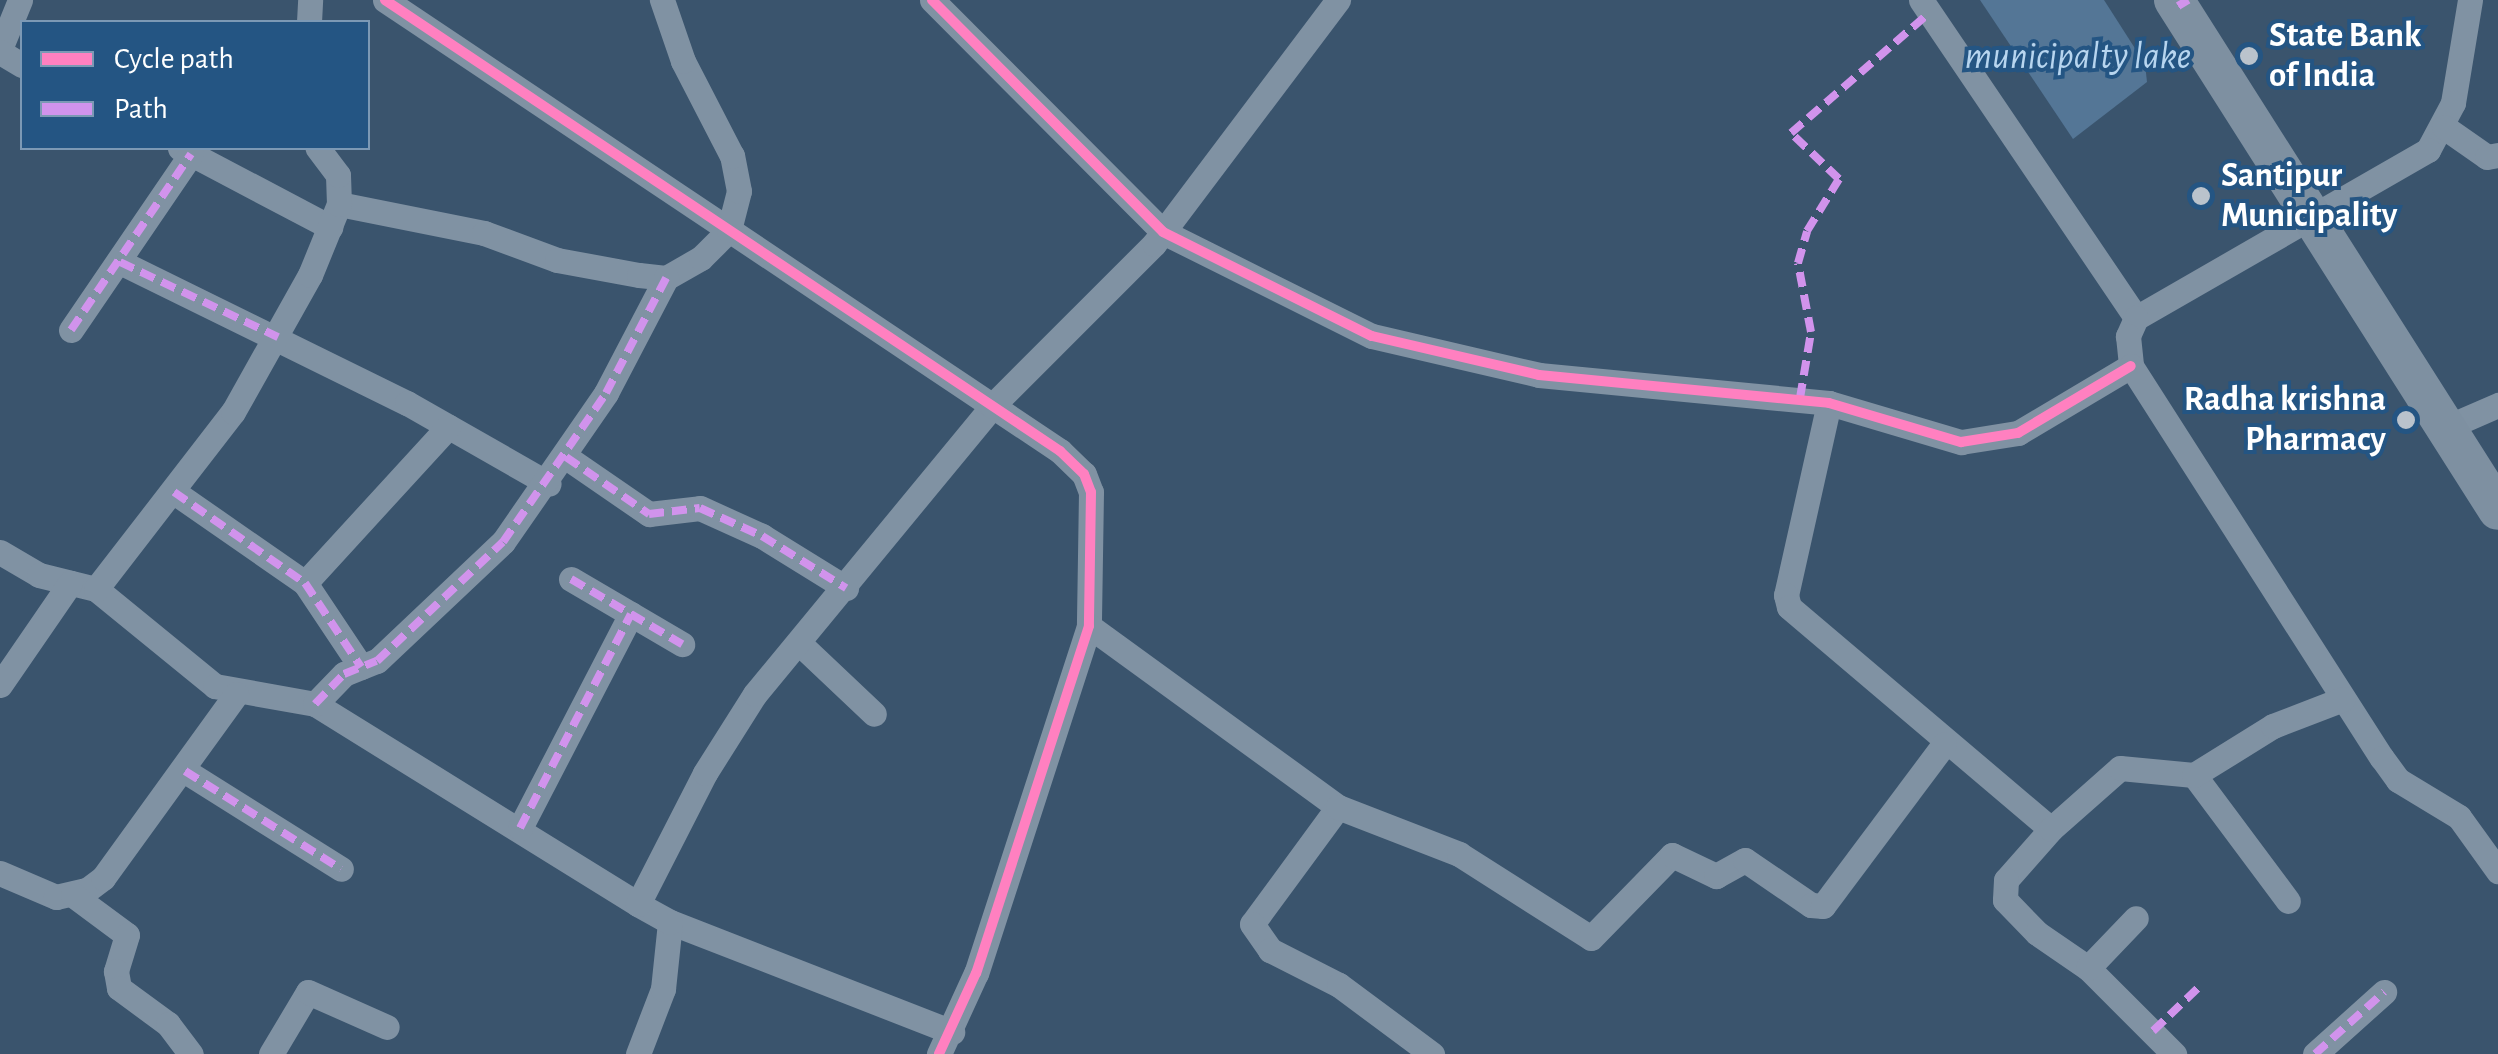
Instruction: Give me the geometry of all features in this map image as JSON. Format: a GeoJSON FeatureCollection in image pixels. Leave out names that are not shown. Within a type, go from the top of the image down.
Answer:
{"type":"FeatureCollection","features":[{"type":"Feature","properties":{"kind":"main road"},"geometry":{"type":"LineString","coordinates":[[2174,0],[2498,510]]}},
{"type":"Feature","properties":{"kind":"street"},"geometry":{"type":"LineString","coordinates":[[0,50],[20,0]]}},
{"type":"Feature","properties":{"kind":"street"},"geometry":{"type":"LineString","coordinates":[[0,552],[70,583],[96,589],[185,666],[236,694],[315,704],[670,922],[946,1043],[1089,626],[1090,492],[1084,474],[992,406],[385,0]]}},
{"type":"Feature","properties":{"kind":"street"},"geometry":{"type":"LineString","coordinates":[[315,704],[344,674],[377,661],[503,542],[566,457],[666,278],[729,230],[739,191],[732,156],[683,61],[662,0]]}},
{"type":"Feature","properties":{"kind":"street"},"geometry":{"type":"LineString","coordinates":[[932,0],[1163,232],[1372,336],[1539,375],[1830,403],[1960,442],[2018,433],[2130,366]]}},
{"type":"Feature","properties":{"kind":"street"},"geometry":{"type":"LineString","coordinates":[[638,904],[714,758],[755,694],[992,406],[1163,232],[1338,0]]}},
{"type":"Feature","properties":{"kind":"street"},"geometry":{"type":"LineString","coordinates":[[1920,0],[2136,318]]}},
{"type":"Feature","properties":{"kind":"street"},"geometry":{"type":"LineString","coordinates":[[2470,0],[2461,75],[2444,127],[2428,150],[2136,318],[2128,336],[2130,366],[2398,780],[2458,817],[2498,871]]}},
{"type":"Feature","properties":{"kind":"street"},"geometry":{"type":"LineString","coordinates":[[2444,127],[2487,157],[2498,155]]}},
{"type":"Feature","properties":{"kind":"street"},"geometry":{"type":"LineString","coordinates":[[96,589],[174,492],[278,337],[334,216],[338,175],[319,150]]}},
{"type":"Feature","properties":{"kind":"street"},"geometry":{"type":"LineString","coordinates":[[71,330],[120,262],[185,151],[334,216],[484,233],[557,260],[666,278]]}},
{"type":"Feature","properties":{"kind":"street"},"geometry":{"type":"LineString","coordinates":[[120,262],[278,337],[549,484]]}},
{"type":"Feature","properties":{"kind":"street"},"geometry":{"type":"LineString","coordinates":[[1830,403],[1786,596],[1789,607],[1944,744],[2051,829]]}},
{"type":"Feature","properties":{"kind":"street"},"geometry":{"type":"LineString","coordinates":[[2445,428],[2498,405]]}},
{"type":"Feature","properties":{"kind":"street"},"geometry":{"type":"LineString","coordinates":[[304,583],[448,427]]}},
{"type":"Feature","properties":{"kind":"street"},"geometry":{"type":"LineString","coordinates":[[566,457],[649,514],[700,508],[762,536],[846,588]]}},
{"type":"Feature","properties":{"kind":"street"},"geometry":{"type":"LineString","coordinates":[[174,492],[304,583],[360,667]]}},
{"type":"Feature","properties":{"kind":"street"},"geometry":{"type":"LineString","coordinates":[[571,580],[682,644]]}},
{"type":"Feature","properties":{"kind":"street"},"geometry":{"type":"LineString","coordinates":[[0,684],[70,583]]}},
{"type":"Feature","properties":{"kind":"street"},"geometry":{"type":"LineString","coordinates":[[520,828],[631,614]]}},
{"type":"Feature","properties":{"kind":"street"},"geometry":{"type":"LineString","coordinates":[[1089,626],[1338,807],[1459,854],[1591,938],[1672,855],[1716,876],[1744,860],[1823,906],[1944,744]]}},
{"type":"Feature","properties":{"kind":"street"},"geometry":{"type":"LineString","coordinates":[[799,644],[874,714]]}},
{"type":"Feature","properties":{"kind":"street"},"geometry":{"type":"LineString","coordinates":[[0,873],[36,894],[73,895],[104,878],[236,694]]}},
{"type":"Feature","properties":{"kind":"street"},"geometry":{"type":"LineString","coordinates":[[2174,1054],[2088,968],[2037,933],[2005,900],[2006,880],[2051,829],[2120,768],[2194,775],[2272,726],[2343,700]]}},
{"type":"Feature","properties":{"kind":"street"},"geometry":{"type":"LineString","coordinates":[[184,771],[341,868]]}},
{"type":"Feature","properties":{"kind":"street"},"geometry":{"type":"LineString","coordinates":[[2194,775],[2288,901]]}},
{"type":"Feature","properties":{"kind":"street"},"geometry":{"type":"LineString","coordinates":[[1338,807],[1252,924],[1270,950],[1339,984],[1432,1054]]}},
{"type":"Feature","properties":{"kind":"street"},"geometry":{"type":"LineString","coordinates":[[73,895],[127,936],[116,971],[119,988],[168,1024],[190,1054]]}},
{"type":"Feature","properties":{"kind":"street"},"geometry":{"type":"LineString","coordinates":[[2088,968],[2136,918]]}},
{"type":"Feature","properties":{"kind":"street"},"geometry":{"type":"LineString","coordinates":[[638,1054],[663,989],[670,922]]}},
{"type":"Feature","properties":{"kind":"street"},"geometry":{"type":"LineString","coordinates":[[271,1054],[308,992],[388,1026]]}},
{"type":"Feature","properties":{"kind":"street"},"geometry":{"type":"LineString","coordinates":[[2315,1054],[2384,992]]}},
{"type":"Feature","properties":{"kind":"water","name":"municipalty lake"},"geometry":{"type":"Polygon","coordinates":[[[1980,0],[2104,0],[2145,64],[2147,82],[2073,139],[1980,0]]]}},
{"type":"Feature","properties":{"kind":"marked path"},"geometry":{"type":"LineString","coordinates":[[2178,6],[2188,0]]}},
{"type":"Feature","properties":{"kind":"marked path"},"geometry":{"type":"LineString","coordinates":[[1800,398],[1811,332],[1798,263],[1807,231],[1839,179],[1791,133],[1929,13]]}},
{"type":"Feature","properties":{"kind":"marked path"},"geometry":{"type":"LineString","coordinates":[[71,330],[191,154]]}},
{"type":"Feature","properties":{"kind":"marked path"},"geometry":{"type":"LineString","coordinates":[[120,262],[278,337]]}},
{"type":"Feature","properties":{"kind":"marked path"},"geometry":{"type":"LineString","coordinates":[[315,704],[344,674],[377,661],[503,542],[606,393],[666,278]]}},
{"type":"Feature","properties":{"kind":"marked path"},"geometry":{"type":"LineString","coordinates":[[566,457],[649,514],[700,508],[762,536],[846,588]]}},
{"type":"Feature","properties":{"kind":"marked path"},"geometry":{"type":"LineString","coordinates":[[174,492],[305,583],[361,667]]}},
{"type":"Feature","properties":{"kind":"marked path"},"geometry":{"type":"LineString","coordinates":[[571,579],[682,644]]}},
{"type":"Feature","properties":{"kind":"marked path"},"geometry":{"type":"LineString","coordinates":[[520,828],[631,614]]}},
{"type":"Feature","properties":{"kind":"marked path"},"geometry":{"type":"LineString","coordinates":[[185,771],[341,869]]}},
{"type":"Feature","properties":{"kind":"marked path"},"geometry":{"type":"LineString","coordinates":[[2153,1031],[2198,988]]}},
{"type":"Feature","properties":{"kind":"marked path"},"geometry":{"type":"LineString","coordinates":[[2315,1054],[2384,992]]}},
{"type":"Feature","properties":{"kind":"cycle path"},"geometry":{"type":"LineString","coordinates":[[385,0],[1060,451],[1084,474],[1091,492],[1089,626],[976,973],[939,1054]]}},
{"type":"Feature","properties":{"kind":"cycle path"},"geometry":{"type":"LineString","coordinates":[[932,0],[1163,232],[1372,336],[1539,375],[1829,403],[1961,442],[2018,433],[2131,366]]}},
{"type":"Feature","properties":{"kind":"place","name":"State Bank of India"},"geometry":{"type":"Point","coordinates":[2249,56]}},
{"type":"Feature","properties":{"kind":"place","name":"Santipur Municipality"},"geometry":{"type":"Point","coordinates":[2201,196]}},
{"type":"Feature","properties":{"kind":"place","name":"Radha krishna Pharmacy"},"geometry":{"type":"Point","coordinates":[2406,420]}}]}
